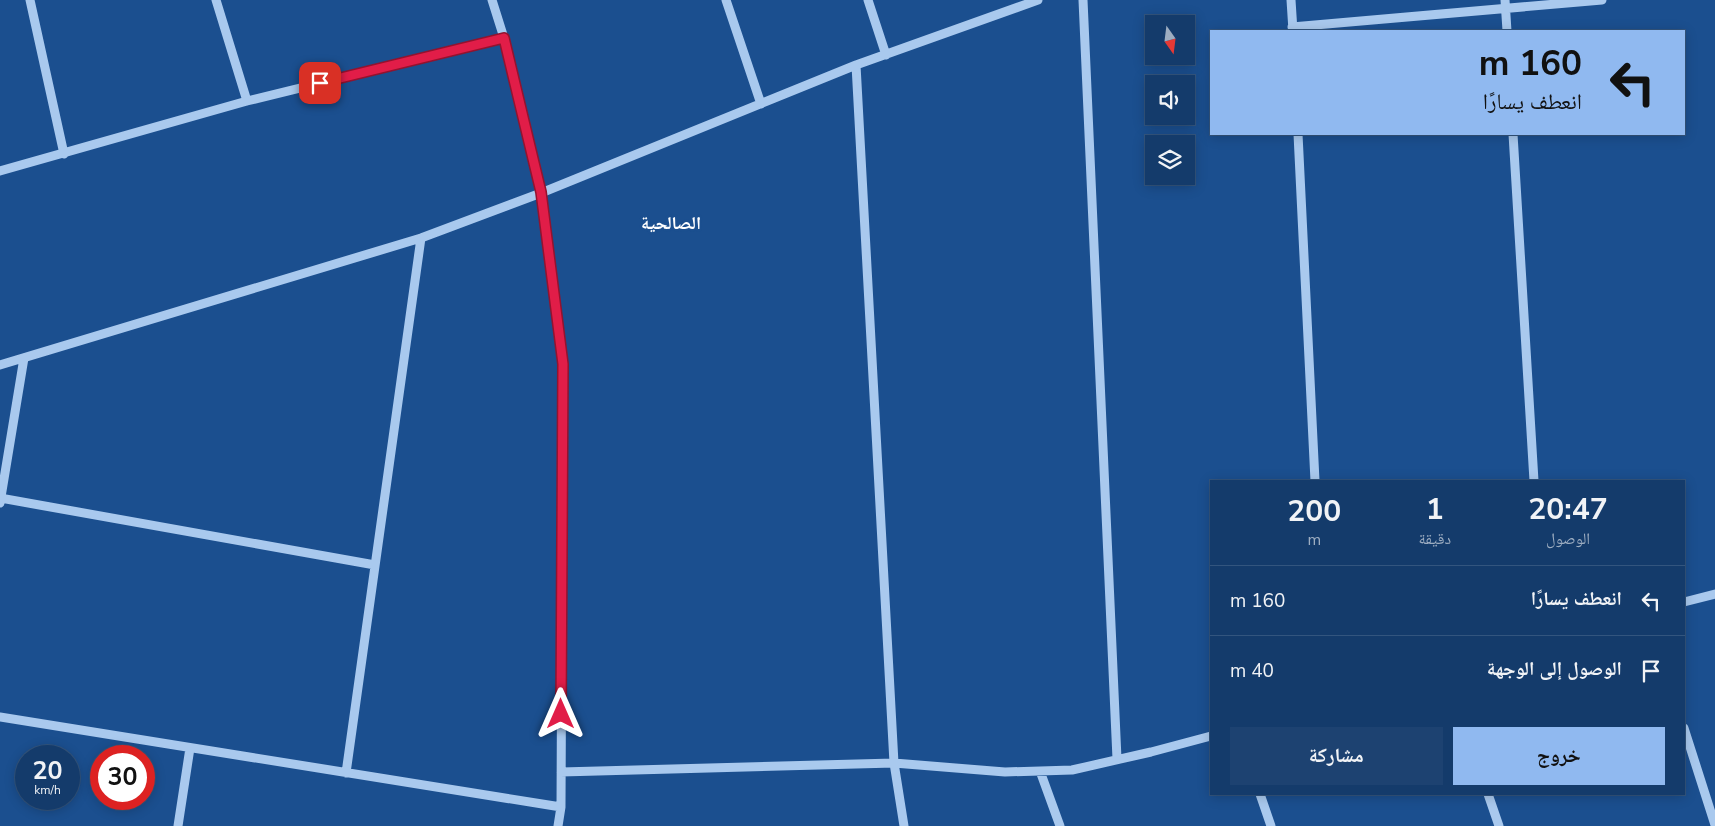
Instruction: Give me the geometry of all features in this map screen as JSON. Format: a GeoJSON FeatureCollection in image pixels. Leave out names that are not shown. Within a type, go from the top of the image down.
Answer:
{"type":"FeatureCollection","features":[{"type":"Feature","properties":{"kind":"street"},"geometry":{"type":"LineString","coordinates":[[30,0],[64,154]]}},
{"type":"Feature","properties":{"kind":"street"},"geometry":{"type":"LineString","coordinates":[[216,0],[247,101]]}},
{"type":"Feature","properties":{"kind":"street"},"geometry":{"type":"LineString","coordinates":[[492,0],[504,38],[541,192],[563,364],[561,807],[558,826]]}},
{"type":"Feature","properties":{"kind":"street"},"geometry":{"type":"LineString","coordinates":[[726,0],[761,104]]}},
{"type":"Feature","properties":{"kind":"street"},"geometry":{"type":"LineString","coordinates":[[868,0],[886,55]]}},
{"type":"Feature","properties":{"kind":"street"},"geometry":{"type":"LineString","coordinates":[[0,365],[421,238],[541,192],[856,65],[1038,0]]}},
{"type":"Feature","properties":{"kind":"street"},"geometry":{"type":"LineString","coordinates":[[1083,0],[1117,759]]}},
{"type":"Feature","properties":{"kind":"street"},"geometry":{"type":"LineString","coordinates":[[1291,0],[1292,29],[1505,4],[1602,0]]}},
{"type":"Feature","properties":{"kind":"street"},"geometry":{"type":"LineString","coordinates":[[1505,4],[1507,30]]}},
{"type":"Feature","properties":{"kind":"street"},"geometry":{"type":"LineString","coordinates":[[0,171],[247,101],[504,38]]}},
{"type":"Feature","properties":{"kind":"street"},"geometry":{"type":"LineString","coordinates":[[856,65],[894,763],[904,826]]}},
{"type":"Feature","properties":{"kind":"street"},"geometry":{"type":"LineString","coordinates":[[1298,135],[1315,480]]}},
{"type":"Feature","properties":{"kind":"street"},"geometry":{"type":"LineString","coordinates":[[1513,135],[1534,480]]}},
{"type":"Feature","properties":{"kind":"street"},"geometry":{"type":"LineString","coordinates":[[346,773],[421,238]]}},
{"type":"Feature","properties":{"kind":"street"},"geometry":{"type":"LineString","coordinates":[[24,358],[0,500],[375,565]]}},
{"type":"Feature","properties":{"kind":"street"},"geometry":{"type":"LineString","coordinates":[[1685,602],[1715,594]]}},
{"type":"Feature","properties":{"kind":"street"},"geometry":{"type":"LineString","coordinates":[[0,717],[561,807]]}},
{"type":"Feature","properties":{"kind":"street"},"geometry":{"type":"LineString","coordinates":[[1685,731],[1715,825]]}},
{"type":"Feature","properties":{"kind":"street"},"geometry":{"type":"LineString","coordinates":[[561,772],[894,763],[1005,772],[1072,770],[1210,736]]}},
{"type":"Feature","properties":{"kind":"street"},"geometry":{"type":"LineString","coordinates":[[178,826],[190,748]]}},
{"type":"Feature","properties":{"kind":"street"},"geometry":{"type":"LineString","coordinates":[[1040,771],[1060,826]]}},
{"type":"Feature","properties":{"kind":"street"},"geometry":{"type":"LineString","coordinates":[[1260,795],[1271,826]]}},
{"type":"Feature","properties":{"kind":"street"},"geometry":{"type":"LineString","coordinates":[[1488,795],[1499,826]]}},
{"type":"Feature","properties":{"kind":"district","name":"الصالحية"},"geometry":{"type":"Point","coordinates":[671,223]}},
{"type":"Feature","properties":{"kind":"route"},"geometry":{"type":"LineString","coordinates":[[320,83],[504,38],[541,192],[563,364],[561,714]]}}]}
